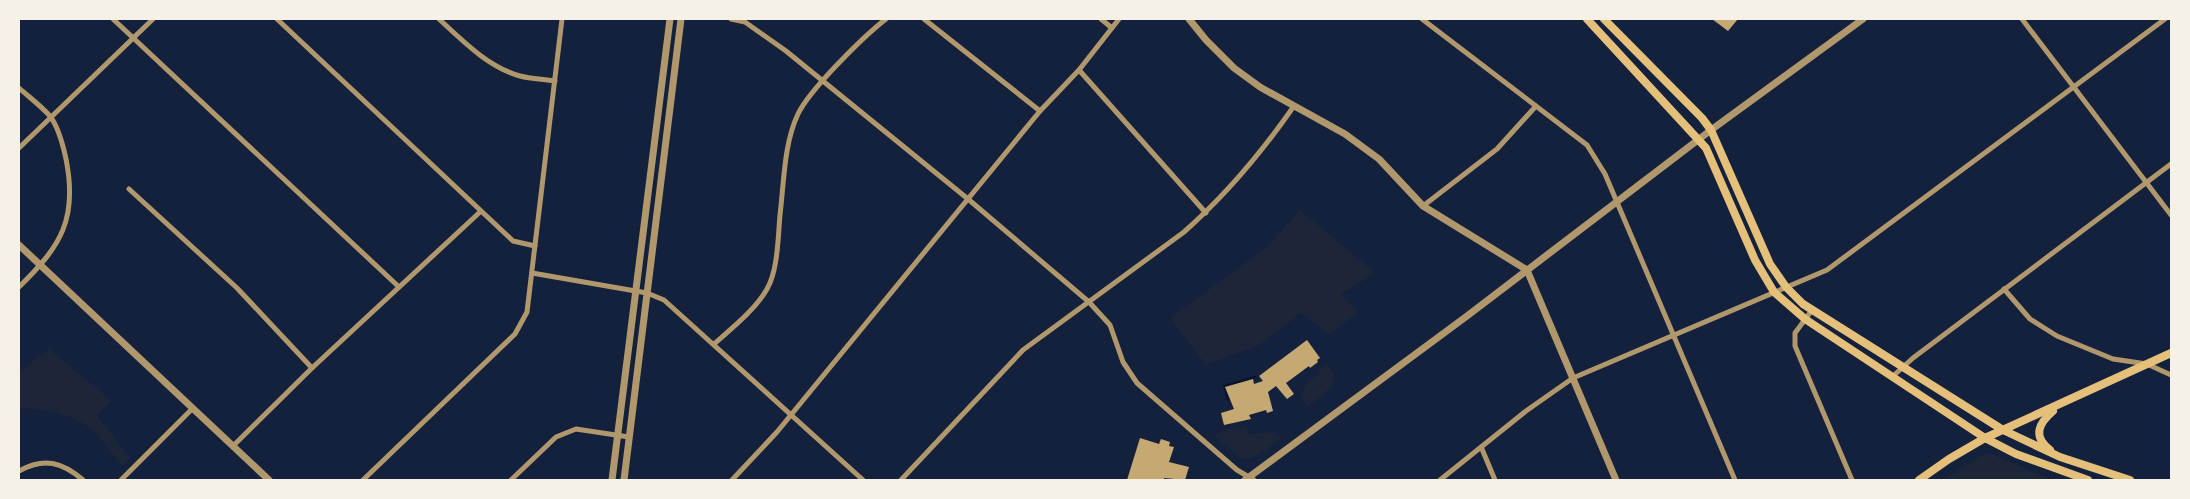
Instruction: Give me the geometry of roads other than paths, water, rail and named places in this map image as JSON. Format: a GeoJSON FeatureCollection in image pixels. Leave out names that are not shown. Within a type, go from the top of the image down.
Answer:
{"type":"FeatureCollection","features":[{"type":"Feature","properties":{"kind":"main road"},"geometry":{"type":"LineString","coordinates":[[1587,19],[1698,139],[1711,157],[1759,270],[1774,292],[1805,319],[1985,438],[2016,454],[2088,480]]}},
{"type":"Feature","properties":{"kind":"main road"},"geometry":{"type":"LineString","coordinates":[[1604,19],[1702,118],[1711,130],[1764,253],[1776,275],[1786,287],[1812,310],[1901,368],[2002,430],[2060,456],[2130,480]]}},
{"type":"Feature","properties":{"kind":"main road"},"geometry":{"type":"LineString","coordinates":[[1919,480],[1985,438],[2171,353]]}},
{"type":"Feature","properties":{"kind":"main road"},"geometry":{"type":"LineString","coordinates":[[2060,456],[2044,446],[2040,436],[2040,426],[2052,412],[2066,402]]}},
{"type":"Feature","properties":{"kind":"street"},"geometry":{"type":"LineString","coordinates":[[113,19],[399,287]]}},
{"type":"Feature","properties":{"kind":"street"},"geometry":{"type":"LineString","coordinates":[[19,148],[153,19]]}},
{"type":"Feature","properties":{"kind":"street"},"geometry":{"type":"LineString","coordinates":[[277,19],[480,212],[513,241],[535,246]]}},
{"type":"Feature","properties":{"kind":"street"},"geometry":{"type":"LineString","coordinates":[[439,19],[496,67],[520,76],[555,80]]}},
{"type":"Feature","properties":{"kind":"street"},"geometry":{"type":"LineString","coordinates":[[363,480],[515,334],[527,312],[562,19]]}},
{"type":"Feature","properties":{"kind":"street"},"geometry":{"type":"LineString","coordinates":[[612,480],[670,19]]}},
{"type":"Feature","properties":{"kind":"street"},"geometry":{"type":"LineString","coordinates":[[624,480],[681,19]]}},
{"type":"Feature","properties":{"kind":"street"},"geometry":{"type":"LineString","coordinates":[[731,19],[745,22],[786,51],[968,199],[1089,302],[1110,325],[1123,362],[1137,383],[1250,479],[1698,139],[1863,19]]}},
{"type":"Feature","properties":{"kind":"street"},"geometry":{"type":"LineString","coordinates":[[714,344],[768,289],[776,261],[790,138],[799,113],[823,82],[886,19]]}},
{"type":"Feature","properties":{"kind":"street"},"geometry":{"type":"LineString","coordinates":[[924,19],[1040,111]]}},
{"type":"Feature","properties":{"kind":"street"},"geometry":{"type":"LineString","coordinates":[[1101,19],[1112,28]]}},
{"type":"Feature","properties":{"kind":"street"},"geometry":{"type":"LineString","coordinates":[[732,480],[764,447],[1040,111],[1079,70],[1120,19]]}},
{"type":"Feature","properties":{"kind":"street"},"geometry":{"type":"LineString","coordinates":[[1189,19],[1206,40],[1234,68],[1260,87],[1345,134],[1379,159],[1424,206],[1527,270],[1616,480]]}},
{"type":"Feature","properties":{"kind":"street"},"geometry":{"type":"LineString","coordinates":[[1422,19],[1587,146],[1605,174],[1735,480]]}},
{"type":"Feature","properties":{"kind":"street"},"geometry":{"type":"LineString","coordinates":[[2022,19],[2171,215]]}},
{"type":"Feature","properties":{"kind":"street"},"geometry":{"type":"LineString","coordinates":[[1440,480],[1482,449],[1526,411],[1573,378],[1826,270],[2165,19]]}},
{"type":"Feature","properties":{"kind":"street"},"geometry":{"type":"LineString","coordinates":[[1079,70],[1206,213]]}},
{"type":"Feature","properties":{"kind":"street"},"geometry":{"type":"LineString","coordinates":[[19,88],[50,117],[63,145],[70,179],[71,195],[63,230],[54,247],[40,266],[19,287]]}},
{"type":"Feature","properties":{"kind":"street"},"geometry":{"type":"LineString","coordinates":[[901,480],[1023,350],[1184,232],[1206,213],[1252,161],[1294,106]]}},
{"type":"Feature","properties":{"kind":"street"},"geometry":{"type":"LineString","coordinates":[[1424,206],[1498,149],[1536,106]]}},
{"type":"Feature","properties":{"kind":"street"},"geometry":{"type":"LineString","coordinates":[[1892,377],[1901,368],[2004,289],[2171,164]]}},
{"type":"Feature","properties":{"kind":"street"},"geometry":{"type":"LineString","coordinates":[[129,189],[237,288],[312,368]]}},
{"type":"Feature","properties":{"kind":"street"},"geometry":{"type":"LineString","coordinates":[[233,446],[312,368],[480,212]]}},
{"type":"Feature","properties":{"kind":"street"},"geometry":{"type":"LineString","coordinates":[[19,245],[269,480]]}},
{"type":"Feature","properties":{"kind":"street"},"geometry":{"type":"LineString","coordinates":[[532,273],[647,293],[664,300],[863,480]]}},
{"type":"Feature","properties":{"kind":"street"},"geometry":{"type":"LineString","coordinates":[[2004,289],[2030,319],[2057,336],[2114,359],[2147,364],[2171,375]]}},
{"type":"Feature","properties":{"kind":"street"},"geometry":{"type":"LineString","coordinates":[[1812,310],[1796,334],[1795,346],[1852,480]]}},
{"type":"Feature","properties":{"kind":"street"},"geometry":{"type":"LineString","coordinates":[[121,480],[192,409]]}},
{"type":"Feature","properties":{"kind":"street"},"geometry":{"type":"LineString","coordinates":[[511,480],[556,437],[576,429],[629,438]]}},
{"type":"Feature","properties":{"kind":"street"},"geometry":{"type":"LineString","coordinates":[[1482,449],[1495,480]]}},
{"type":"Feature","properties":{"kind":"street"},"geometry":{"type":"LineString","coordinates":[[19,471],[31,464],[50,462],[70,470],[83,480]]}},
{"type":"Feature","properties":{"kind":"waterway"},"geometry":{"type":"LineString","coordinates":[[1228,400],[1224,386],[1255,377]]}}]}
